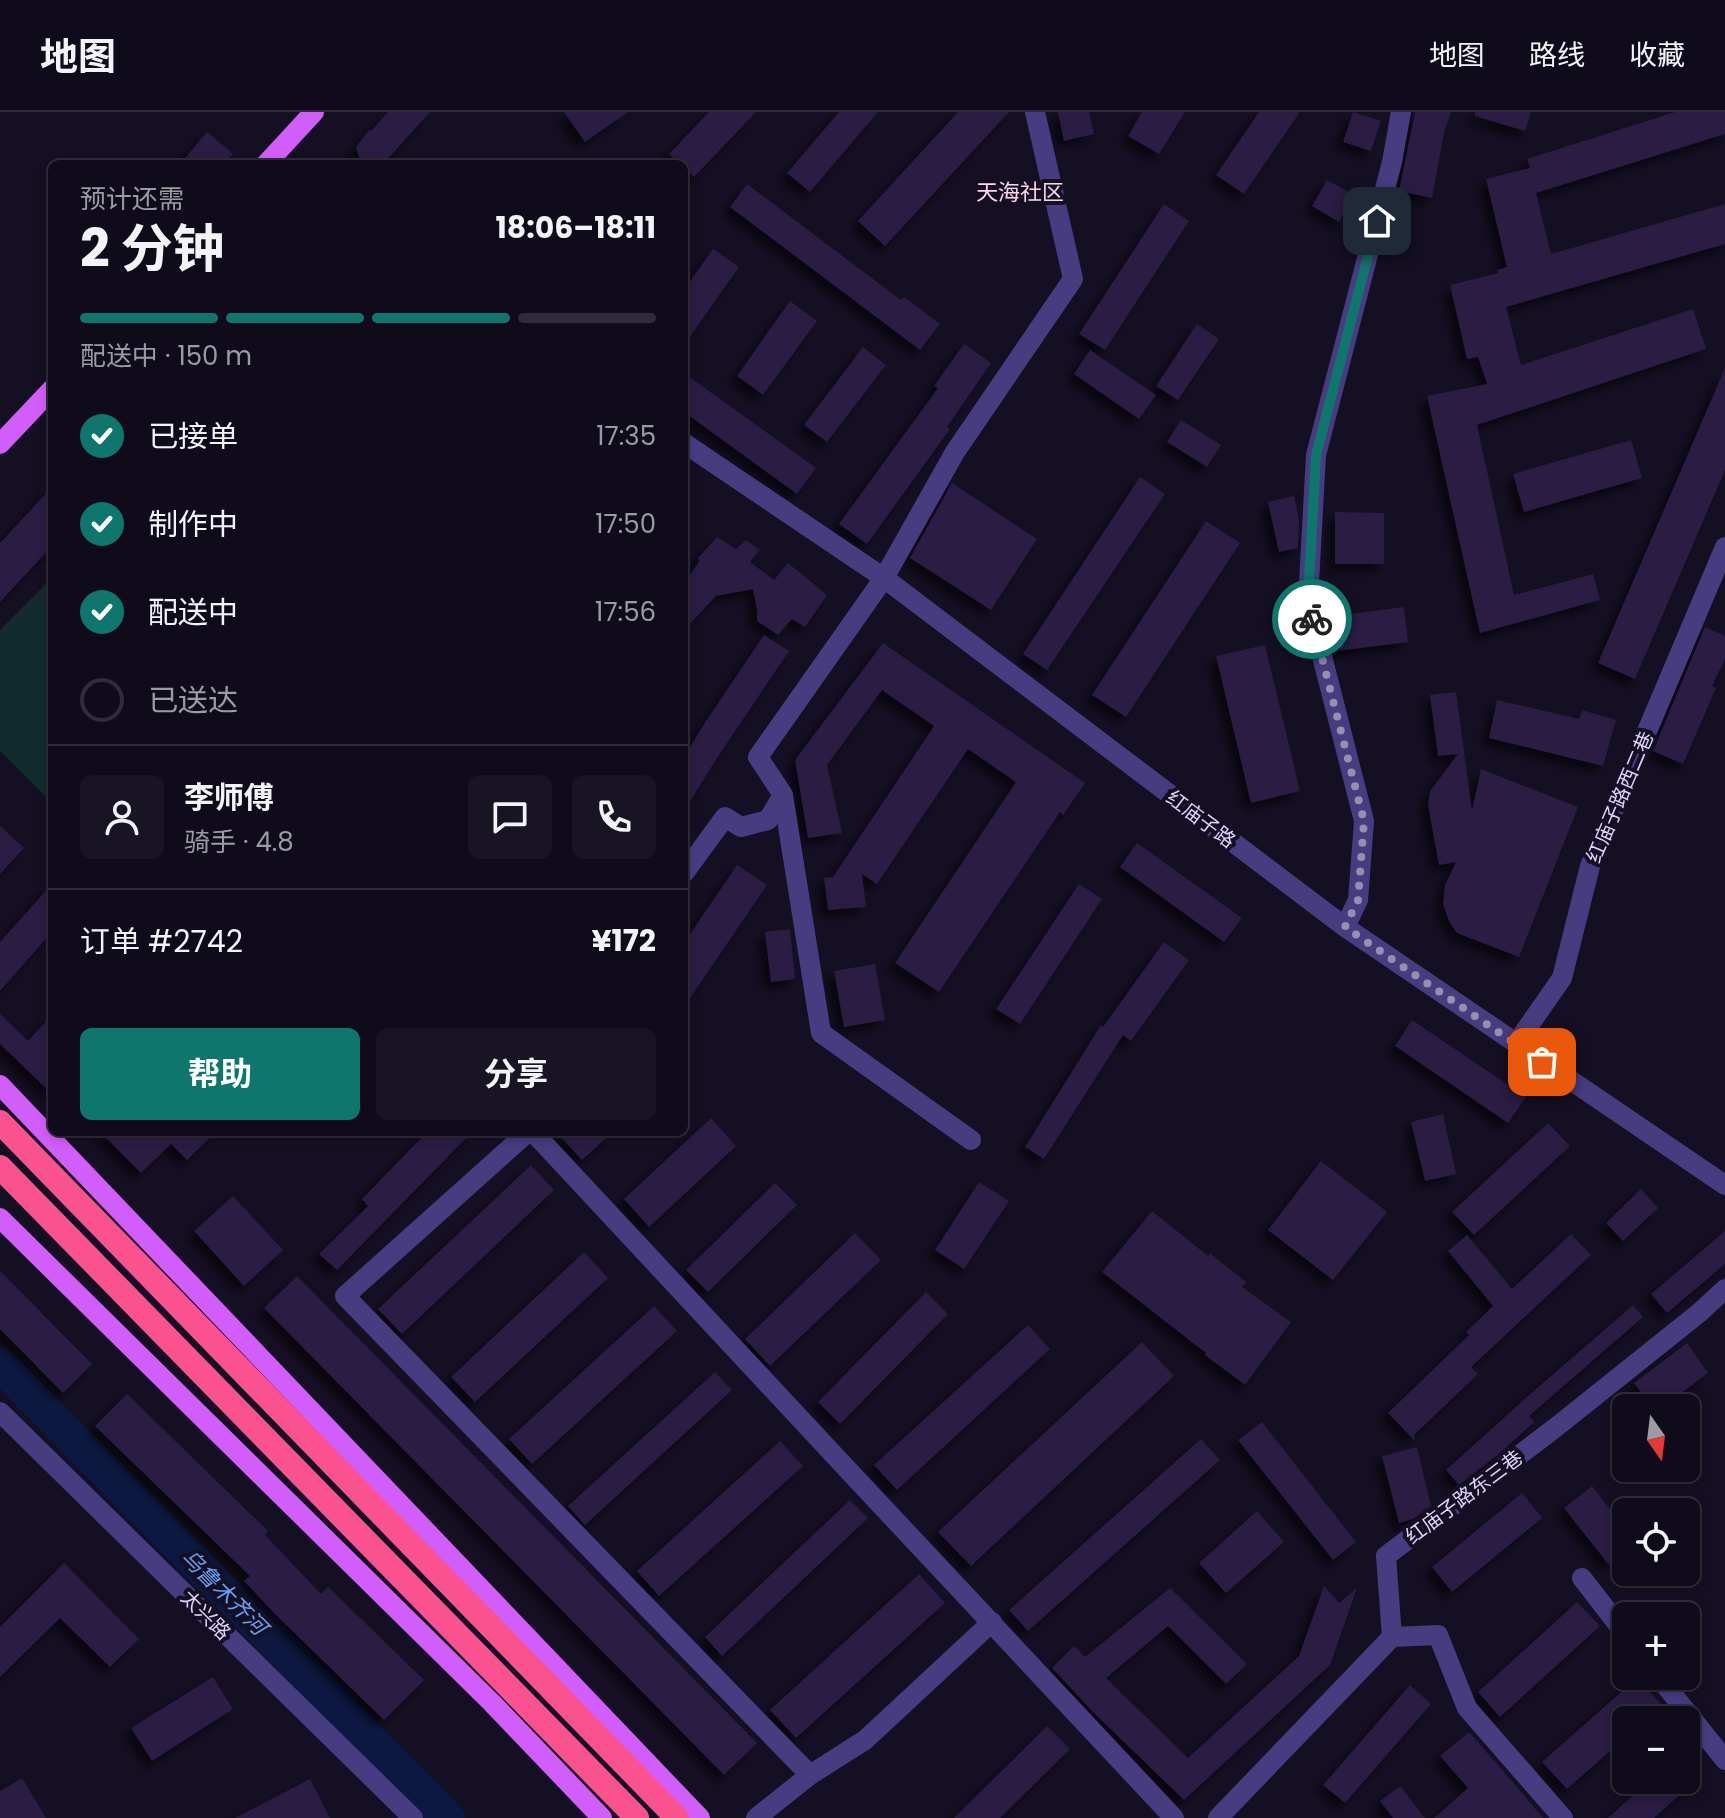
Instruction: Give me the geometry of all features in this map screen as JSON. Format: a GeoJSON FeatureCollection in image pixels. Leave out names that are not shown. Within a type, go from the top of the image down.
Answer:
{"type":"FeatureCollection","features":[{"type":"Feature","properties":{"kind":"highway"},"geometry":{"type":"LineString","coordinates":[[0,1122],[677,1818]]}},
{"type":"Feature","properties":{"kind":"highway"},"geometry":{"type":"LineString","coordinates":[[0,1167],[637,1818]]}},
{"type":"Feature","properties":{"kind":"main road"},"geometry":{"type":"LineString","coordinates":[[272,160],[314,112]]}},
{"type":"Feature","properties":{"kind":"main road"},"geometry":{"type":"LineString","coordinates":[[0,444],[48,393]]}},
{"type":"Feature","properties":{"kind":"main road"},"geometry":{"type":"LineString","coordinates":[[0,1085],[48,1135]]}},
{"type":"Feature","properties":{"kind":"main road"},"geometry":{"type":"LineString","coordinates":[[49,1136],[700,1818]]}},
{"type":"Feature","properties":{"kind":"main road"},"geometry":{"type":"LineString","coordinates":[[0,1218],[492,1703],[602,1818]]}},
{"type":"Feature","properties":{"kind":"street"},"geometry":{"type":"LineString","coordinates":[[971,1140],[821,1033],[783,795],[758,757],[884,578],[955,452],[1073,279],[1035,112]]}},
{"type":"Feature","properties":{"kind":"street"},"geometry":{"type":"LineString","coordinates":[[1345,927],[1358,900],[1364,821],[1308,601],[1316,455],[1392,162],[1401,112]]}},
{"type":"Feature","properties":{"kind":"street","name":"红庙子路"},"geometry":{"type":"LineString","coordinates":[[688,446],[884,578],[1345,927],[1725,1185]]}},
{"type":"Feature","properties":{"kind":"street","name":"红庙子路西二巷"},"geometry":{"type":"LineString","coordinates":[[1516,1044],[1562,978],[1590,866],[1725,547]]}},
{"type":"Feature","properties":{"kind":"street"},"geometry":{"type":"LineString","coordinates":[[688,868],[725,817],[741,827],[768,820],[783,795]]}},
{"type":"Feature","properties":{"kind":"street"},"geometry":{"type":"LineString","coordinates":[[526,1136],[345,1296],[810,1775]]}},
{"type":"Feature","properties":{"kind":"street"},"geometry":{"type":"LineString","coordinates":[[535,1136],[1174,1818]]}},
{"type":"Feature","properties":{"kind":"street","name":"红庙子路东三巷"},"geometry":{"type":"LineString","coordinates":[[1392,1637],[1386,1556],[1555,1428],[1725,1289]]}},
{"type":"Feature","properties":{"kind":"street","name":"太兴路"},"geometry":{"type":"LineString","coordinates":[[0,1412],[413,1818]]}},
{"type":"Feature","properties":{"kind":"street"},"geometry":{"type":"LineString","coordinates":[[1582,1578],[1612,1617]]}},
{"type":"Feature","properties":{"kind":"street"},"geometry":{"type":"LineString","coordinates":[[756,1818],[810,1775],[865,1740],[992,1622]]}},
{"type":"Feature","properties":{"kind":"street"},"geometry":{"type":"LineString","coordinates":[[1218,1818],[1392,1637],[1438,1635],[1467,1708],[1563,1818]]}},
{"type":"Feature","properties":{"kind":"street"},"geometry":{"type":"LineString","coordinates":[[1669,1690],[1725,1760]]}},
{"type":"Feature","properties":{"kind":"green space"},"geometry":{"type":"Polygon","coordinates":[[[48,582],[48,799],[0,751],[0,630],[48,582]]]}},
{"type":"Feature","properties":{"kind":"building"},"geometry":{"type":"Polygon","coordinates":[[[388,112],[430,112],[387,160],[360,160],[356,147],[388,112]]]}},
{"type":"Feature","properties":{"kind":"building"},"geometry":{"type":"Polygon","coordinates":[[[564,112],[628,112],[585,142],[564,112]]]}},
{"type":"Feature","properties":{"kind":"building"},"geometry":{"type":"Polygon","coordinates":[[[709,112],[756,112],[694,177],[688,171],[688,160],[676,160],[669,154],[709,112]]]}},
{"type":"Feature","properties":{"kind":"building"},"geometry":{"type":"Polygon","coordinates":[[[839,112],[878,112],[810,192],[787,173],[839,112]]]}},
{"type":"Feature","properties":{"kind":"building"},"geometry":{"type":"Polygon","coordinates":[[[958,112],[1009,112],[885,246],[858,221],[958,112]]]}},
{"type":"Feature","properties":{"kind":"building"},"geometry":{"type":"Polygon","coordinates":[[[1058,112],[1089,112],[1094,134],[1064,141],[1058,112]]]}},
{"type":"Feature","properties":{"kind":"building"},"geometry":{"type":"Polygon","coordinates":[[[1142,112],[1185,112],[1159,154],[1128,136],[1142,112]]]}},
{"type":"Feature","properties":{"kind":"building"},"geometry":{"type":"Polygon","coordinates":[[[1259,112],[1300,112],[1244,194],[1216,175],[1259,112]]]}},
{"type":"Feature","properties":{"kind":"building"},"geometry":{"type":"Polygon","coordinates":[[[1353,112],[1381,121],[1371,151],[1343,142],[1353,112]]]}},
{"type":"Feature","properties":{"kind":"building"},"geometry":{"type":"Polygon","coordinates":[[[1415,112],[1451,112],[1432,198],[1399,191],[1415,112]]]}},
{"type":"Feature","properties":{"kind":"building"},"geometry":{"type":"Polygon","coordinates":[[[1475,112],[1531,112],[1525,131],[1475,116],[1475,112]]]}},
{"type":"Feature","properties":{"kind":"building"},"geometry":{"type":"Polygon","coordinates":[[[1675,112],[1725,112],[1725,134],[1536,193],[1551,254],[1725,204],[1725,244],[1506,307],[1521,365],[1693,309],[1706,349],[1477,425],[1514,595],[1593,574],[1600,600],[1480,633],[1427,396],[1487,384],[1478,357],[1467,359],[1450,285],[1498,273],[1497,270],[1507,267],[1486,179],[1530,168],[1527,159],[1675,112]]]}},
{"type":"Feature","properties":{"kind":"building"},"geometry":{"type":"Polygon","coordinates":[[[207,132],[233,154],[228,160],[183,160],[207,132]]]}},
{"type":"Feature","properties":{"kind":"building"},"geometry":{"type":"Polygon","coordinates":[[[1327,180],[1354,195],[1339,222],[1312,206],[1327,180]]]}},
{"type":"Feature","properties":{"kind":"building"},"geometry":{"type":"Polygon","coordinates":[[[747,184],[901,300],[904,297],[940,324],[920,350],[730,207],[747,184]]]}},
{"type":"Feature","properties":{"kind":"building"},"geometry":{"type":"Polygon","coordinates":[[[1164,204],[1189,221],[1105,350],[1079,334],[1164,204]]]}},
{"type":"Feature","properties":{"kind":"building"},"geometry":{"type":"Polygon","coordinates":[[[713,249],[739,267],[688,339],[688,284],[713,249]]]}},
{"type":"Feature","properties":{"kind":"building"},"geometry":{"type":"Polygon","coordinates":[[[790,301],[817,321],[763,395],[737,376],[790,301]]]}},
{"type":"Feature","properties":{"kind":"building"},"geometry":{"type":"Polygon","coordinates":[[[1197,324],[1219,339],[1178,400],[1156,386],[1197,324]]]}},
{"type":"Feature","properties":{"kind":"building"},"geometry":{"type":"Polygon","coordinates":[[[964,344],[991,363],[947,427],[950,429],[867,544],[839,524],[938,388],[934,386],[964,344]]]}},
{"type":"Feature","properties":{"kind":"building"},"geometry":{"type":"Polygon","coordinates":[[[863,347],[886,365],[827,442],[804,425],[863,347]]]}},
{"type":"Feature","properties":{"kind":"building"},"geometry":{"type":"Polygon","coordinates":[[[1090,350],[1156,395],[1139,419],[1074,374],[1090,350]]]}},
{"type":"Feature","properties":{"kind":"building"},"geometry":{"type":"Polygon","coordinates":[[[1725,368],[1725,470],[1635,679],[1598,663],[1725,368]]]}},
{"type":"Feature","properties":{"kind":"building"},"geometry":{"type":"Polygon","coordinates":[[[688,376],[816,468],[797,494],[688,415],[688,376]]]}},
{"type":"Feature","properties":{"kind":"building"},"geometry":{"type":"Polygon","coordinates":[[[1181,420],[1221,445],[1207,467],[1167,442],[1181,420]]]}},
{"type":"Feature","properties":{"kind":"building"},"geometry":{"type":"Polygon","coordinates":[[[1631,440],[1642,478],[1524,512],[1513,474],[1631,440]]]}},
{"type":"Feature","properties":{"kind":"building"},"geometry":{"type":"Polygon","coordinates":[[[1140,477],[1165,494],[1047,670],[1023,654],[1140,477]]]}},
{"type":"Feature","properties":{"kind":"building"},"geometry":{"type":"Polygon","coordinates":[[[952,483],[1037,539],[991,610],[910,558],[952,483]]]}},
{"type":"Feature","properties":{"kind":"building"},"geometry":{"type":"Polygon","coordinates":[[[48,491],[48,550],[0,602],[0,543],[48,491]]]}},
{"type":"Feature","properties":{"kind":"building"},"geometry":{"type":"Polygon","coordinates":[[[1294,496],[1299,521],[1298,548],[1279,552],[1268,502],[1294,496]]]}},
{"type":"Feature","properties":{"kind":"building"},"geometry":{"type":"Polygon","coordinates":[[[1335,512],[1384,513],[1384,564],[1335,564],[1335,512]]]}},
{"type":"Feature","properties":{"kind":"building"},"geometry":{"type":"Polygon","coordinates":[[[1206,521],[1240,543],[1126,717],[1092,695],[1206,521]]]}},
{"type":"Feature","properties":{"kind":"building"},"geometry":{"type":"Polygon","coordinates":[[[717,537],[736,549],[746,540],[760,550],[750,562],[774,580],[788,563],[827,595],[805,627],[792,619],[778,635],[757,621],[753,589],[716,596],[688,626],[688,578],[700,560],[697,559],[717,537]]]}},
{"type":"Feature","properties":{"kind":"building"},"geometry":{"type":"Polygon","coordinates":[[[1404,607],[1408,642],[1336,651],[1335,616],[1404,607]]]}},
{"type":"Feature","properties":{"kind":"building"},"geometry":{"type":"Polygon","coordinates":[[[1705,627],[1725,636],[1725,659],[1712,686],[1716,688],[1683,764],[1653,751],[1705,627]]]}},
{"type":"Feature","properties":{"kind":"building"},"geometry":{"type":"Polygon","coordinates":[[[764,635],[789,651],[688,805],[688,750],[764,635]]]}},
{"type":"Feature","properties":{"kind":"building"},"geometry":{"type":"Polygon","coordinates":[[[883,643],[1085,783],[1063,815],[1060,812],[939,992],[895,963],[1016,782],[968,749],[877,884],[862,874],[866,907],[828,910],[824,878],[833,877],[934,726],[882,690],[827,765],[842,833],[808,838],[795,760],[883,643]]]}},
{"type":"Feature","properties":{"kind":"building"},"geometry":{"type":"Polygon","coordinates":[[[1265,645],[1300,791],[1251,803],[1216,656],[1265,645]]]}},
{"type":"Feature","properties":{"kind":"building"},"geometry":{"type":"Polygon","coordinates":[[[1456,692],[1472,811],[1481,769],[1578,807],[1519,957],[1457,933],[1443,904],[1445,885],[1456,862],[1439,865],[1428,805],[1430,791],[1458,754],[1438,756],[1430,695],[1456,692]]]}},
{"type":"Feature","properties":{"kind":"building"},"geometry":{"type":"Polygon","coordinates":[[[1497,700],[1579,719],[1582,710],[1616,720],[1603,766],[1489,738],[1497,700]]]}},
{"type":"Feature","properties":{"kind":"building"},"geometry":{"type":"Polygon","coordinates":[[[0,826],[24,848],[0,874],[0,826]]]}},
{"type":"Feature","properties":{"kind":"building"},"geometry":{"type":"Polygon","coordinates":[[[1137,843],[1242,918],[1224,942],[1120,867],[1137,843]]]}},
{"type":"Feature","properties":{"kind":"building"},"geometry":{"type":"Polygon","coordinates":[[[737,865],[767,885],[688,1001],[688,937],[737,865]]]}},
{"type":"Feature","properties":{"kind":"building"},"geometry":{"type":"Polygon","coordinates":[[[1079,884],[1102,899],[1020,1024],[996,1009],[1079,884]]]}},
{"type":"Feature","properties":{"kind":"building"},"geometry":{"type":"Polygon","coordinates":[[[48,888],[48,937],[0,991],[0,942],[48,888]]]}},
{"type":"Feature","properties":{"kind":"building"},"geometry":{"type":"Polygon","coordinates":[[[790,929],[795,979],[771,982],[765,932],[790,929]]]}},
{"type":"Feature","properties":{"kind":"building"},"geometry":{"type":"Polygon","coordinates":[[[1164,942],[1189,960],[1131,1041],[1123,1035],[1044,1159],[1025,1147],[1101,1025],[1103,1027],[1164,942]]]}},
{"type":"Feature","properties":{"kind":"building"},"geometry":{"type":"Polygon","coordinates":[[[875,964],[885,1020],[844,1027],[834,971],[875,964]]]}},
{"type":"Feature","properties":{"kind":"building"},"geometry":{"type":"Polygon","coordinates":[[[0,1014],[28,1041],[48,1019],[48,1090],[0,1044],[0,1014]]]}},
{"type":"Feature","properties":{"kind":"building"},"geometry":{"type":"Polygon","coordinates":[[[1412,1020],[1526,1097],[1508,1123],[1395,1046],[1412,1020]]]}},
{"type":"Feature","properties":{"kind":"building"},"geometry":{"type":"Polygon","coordinates":[[[1443,1114],[1456,1174],[1425,1181],[1411,1122],[1443,1114]]]}},
{"type":"Feature","properties":{"kind":"building"},"geometry":{"type":"Polygon","coordinates":[[[711,1118],[736,1146],[649,1227],[624,1199],[711,1118]]]}},
{"type":"Feature","properties":{"kind":"building"},"geometry":{"type":"Polygon","coordinates":[[[1548,1123],[1570,1146],[1474,1235],[1452,1212],[1548,1123]]]}},
{"type":"Feature","properties":{"kind":"building"},"geometry":{"type":"Polygon","coordinates":[[[104,1136],[212,1136],[187,1160],[171,1144],[141,1173],[104,1136]]]}},
{"type":"Feature","properties":{"kind":"building"},"geometry":{"type":"Polygon","coordinates":[[[423,1136],[468,1136],[337,1270],[319,1254],[368,1206],[362,1199],[423,1136]]]}},
{"type":"Feature","properties":{"kind":"building"},"geometry":{"type":"Polygon","coordinates":[[[560,1136],[609,1136],[582,1160],[560,1136]]]}},
{"type":"Feature","properties":{"kind":"building"},"geometry":{"type":"Polygon","coordinates":[[[1321,1161],[1387,1212],[1333,1280],[1268,1230],[1321,1161]]]}},
{"type":"Feature","properties":{"kind":"building"},"geometry":{"type":"Polygon","coordinates":[[[531,1165],[554,1190],[402,1334],[378,1309],[531,1165]]]}},
{"type":"Feature","properties":{"kind":"building"},"geometry":{"type":"Polygon","coordinates":[[[979,1182],[1009,1201],[964,1269],[935,1250],[979,1182]]]}},
{"type":"Feature","properties":{"kind":"building"},"geometry":{"type":"Polygon","coordinates":[[[775,1183],[797,1205],[708,1292],[686,1270],[775,1183]]]}},
{"type":"Feature","properties":{"kind":"building"},"geometry":{"type":"Polygon","coordinates":[[[1641,1189],[1658,1208],[1623,1241],[1606,1223],[1641,1189]]]}},
{"type":"Feature","properties":{"kind":"building"},"geometry":{"type":"Polygon","coordinates":[[[233,1196],[283,1250],[244,1286],[194,1231],[233,1196]]]}},
{"type":"Feature","properties":{"kind":"building"},"geometry":{"type":"Polygon","coordinates":[[[1152,1211],[1208,1256],[1210,1253],[1246,1282],[1242,1287],[1291,1322],[1245,1385],[1102,1272],[1152,1211]]]}},
{"type":"Feature","properties":{"kind":"building"},"geometry":{"type":"Polygon","coordinates":[[[1725,1231],[1725,1264],[1667,1313],[1651,1294],[1725,1231]]]}},
{"type":"Feature","properties":{"kind":"building"},"geometry":{"type":"Polygon","coordinates":[[[855,1233],[881,1260],[770,1366],[745,1339],[855,1233]]]}},
{"type":"Feature","properties":{"kind":"building"},"geometry":{"type":"Polygon","coordinates":[[[1571,1234],[1591,1255],[1471,1367],[1478,1374],[1414,1435],[1415,1441],[1388,1413],[1469,1335],[1466,1332],[1493,1306],[1448,1251],[1467,1235],[1512,1289],[1571,1234]]]}},
{"type":"Feature","properties":{"kind":"building"},"geometry":{"type":"Polygon","coordinates":[[[584,1252],[608,1278],[475,1402],[451,1377],[584,1252]]]}},
{"type":"Feature","properties":{"kind":"building"},"geometry":{"type":"Polygon","coordinates":[[[0,1271],[92,1364],[63,1393],[0,1329],[0,1271]]]}},
{"type":"Feature","properties":{"kind":"building"},"geometry":{"type":"Polygon","coordinates":[[[297,1276],[757,1743],[724,1775],[264,1308],[297,1276]]]}},
{"type":"Feature","properties":{"kind":"building"},"geometry":{"type":"Polygon","coordinates":[[[926,1292],[948,1314],[840,1424],[818,1402],[926,1292]]]}},
{"type":"Feature","properties":{"kind":"building"},"geometry":{"type":"Polygon","coordinates":[[[1633,1305],[1643,1317],[1529,1416],[1534,1422],[1499,1454],[1459,1485],[1446,1470],[1633,1305]]]}},
{"type":"Feature","properties":{"kind":"building"},"geometry":{"type":"Polygon","coordinates":[[[654,1306],[677,1331],[532,1464],[509,1439],[654,1306]]]}},
{"type":"Feature","properties":{"kind":"building"},"geometry":{"type":"Polygon","coordinates":[[[1028,1325],[1050,1349],[897,1490],[874,1465],[1028,1325]]]}},
{"type":"Feature","properties":{"kind":"building"},"geometry":{"type":"Polygon","coordinates":[[[1142,1342],[1174,1376],[971,1566],[938,1532],[1142,1342]]]}},
{"type":"Feature","properties":{"kind":"building"},"geometry":{"type":"Polygon","coordinates":[[[1687,1343],[1708,1373],[1680,1394],[1642,1394],[1634,1383],[1687,1343]]]}},
{"type":"Feature","properties":{"kind":"building"},"geometry":{"type":"Polygon","coordinates":[[[715,1372],[732,1390],[585,1525],[568,1506],[715,1372]]]}},
{"type":"Feature","properties":{"kind":"building"},"geometry":{"type":"Polygon","coordinates":[[[127,1394],[268,1531],[265,1535],[321,1594],[328,1587],[424,1680],[384,1720],[244,1581],[250,1576],[95,1426],[127,1394]]]}},
{"type":"Feature","properties":{"kind":"building"},"geometry":{"type":"Polygon","coordinates":[[[1262,1422],[1356,1542],[1333,1560],[1238,1440],[1262,1422]]]}},
{"type":"Feature","properties":{"kind":"building"},"geometry":{"type":"Polygon","coordinates":[[[1201,1439],[1220,1460],[1028,1631],[1009,1610],[1201,1439]]]}},
{"type":"Feature","properties":{"kind":"building"},"geometry":{"type":"Polygon","coordinates":[[[780,1441],[803,1466],[659,1596],[637,1571],[780,1441]]]}},
{"type":"Feature","properties":{"kind":"building"},"geometry":{"type":"Polygon","coordinates":[[[1417,1447],[1431,1506],[1413,1519],[1399,1523],[1382,1456],[1417,1447]]]}},
{"type":"Feature","properties":{"kind":"building"},"geometry":{"type":"Polygon","coordinates":[[[1592,1486],[1612,1512],[1612,1563],[1609,1565],[1564,1508],[1592,1486]]]}},
{"type":"Feature","properties":{"kind":"building"},"geometry":{"type":"Polygon","coordinates":[[[1522,1493],[1542,1518],[1452,1592],[1432,1567],[1522,1493]]]}},
{"type":"Feature","properties":{"kind":"building"},"geometry":{"type":"Polygon","coordinates":[[[850,1500],[868,1518],[722,1656],[705,1637],[850,1500]]]}},
{"type":"Feature","properties":{"kind":"building"},"geometry":{"type":"Polygon","coordinates":[[[1257,1511],[1284,1542],[1226,1593],[1199,1563],[1257,1511]]]}},
{"type":"Feature","properties":{"kind":"building"},"geometry":{"type":"Polygon","coordinates":[[[64,1563],[139,1639],[110,1667],[60,1618],[0,1677],[0,1627],[64,1563]]]}},
{"type":"Feature","properties":{"kind":"building"},"geometry":{"type":"Polygon","coordinates":[[[919,1574],[945,1603],[796,1738],[770,1710],[919,1574]]]}},
{"type":"Feature","properties":{"kind":"building"},"geometry":{"type":"Polygon","coordinates":[[[1324,1586],[1339,1603],[1357,1588],[1330,1665],[1184,1800],[1052,1668],[1074,1646],[1085,1657],[1170,1588],[1247,1664],[1226,1684],[1168,1626],[1106,1678],[1188,1758],[1299,1656],[1324,1586]]]}},
{"type":"Feature","properties":{"kind":"building"},"geometry":{"type":"Polygon","coordinates":[[[1577,1602],[1600,1626],[1500,1717],[1478,1692],[1577,1602]]]}},
{"type":"Feature","properties":{"kind":"building"},"geometry":{"type":"Polygon","coordinates":[[[213,1677],[233,1709],[152,1761],[131,1728],[213,1677]]]}},
{"type":"Feature","properties":{"kind":"building"},"geometry":{"type":"Polygon","coordinates":[[[1410,1685],[1431,1704],[1345,1803],[1323,1785],[1410,1685]]]}},
{"type":"Feature","properties":{"kind":"building"},"geometry":{"type":"Polygon","coordinates":[[[1623,1690],[1648,1690],[1662,1705],[1612,1706],[1612,1749],[1567,1789],[1542,1762],[1623,1690]]]}},
{"type":"Feature","properties":{"kind":"building"},"geometry":{"type":"Polygon","coordinates":[[[1047,1726],[1070,1749],[1000,1818],[954,1818],[1047,1726]]]}},
{"type":"Feature","properties":{"kind":"building"},"geometry":{"type":"Polygon","coordinates":[[[1469,1732],[1543,1818],[1434,1818],[1468,1788],[1440,1756],[1469,1732]]]}},
{"type":"Feature","properties":{"kind":"building"},"geometry":{"type":"Polygon","coordinates":[[[22,1778],[46,1818],[0,1818],[0,1791],[22,1778]]]}},
{"type":"Feature","properties":{"kind":"building"},"geometry":{"type":"Polygon","coordinates":[[[310,1779],[330,1818],[235,1818],[310,1779]]]}},
{"type":"Feature","properties":{"kind":"building"},"geometry":{"type":"Polygon","coordinates":[[[1400,1786],[1425,1818],[1393,1818],[1380,1801],[1400,1786]]]}},
{"type":"Feature","properties":{"kind":"building"},"geometry":{"type":"Polygon","coordinates":[[[1635,1794],[1681,1794],[1654,1818],[1608,1818],[1635,1794]]]}},
{"type":"Feature","properties":{"kind":"waterway","name":"乌鲁木齐河"},"geometry":{"type":"LineString","coordinates":[[0,1365],[448,1818]]}},
{"type":"Feature","properties":{"kind":"way so far"},"geometry":{"type":"LineString","coordinates":[[1312,619],[1364,821],[1358,900],[1345,927],[1542,1062]]}},
{"type":"Feature","properties":{"kind":"district","name":"天海社区"},"geometry":{"type":"Point","coordinates":[1020,192]}},
{"type":"Feature","properties":{"kind":"route"},"geometry":{"type":"LineString","coordinates":[[1312,619],[1308,601],[1316,455],[1377,221]]}}]}
